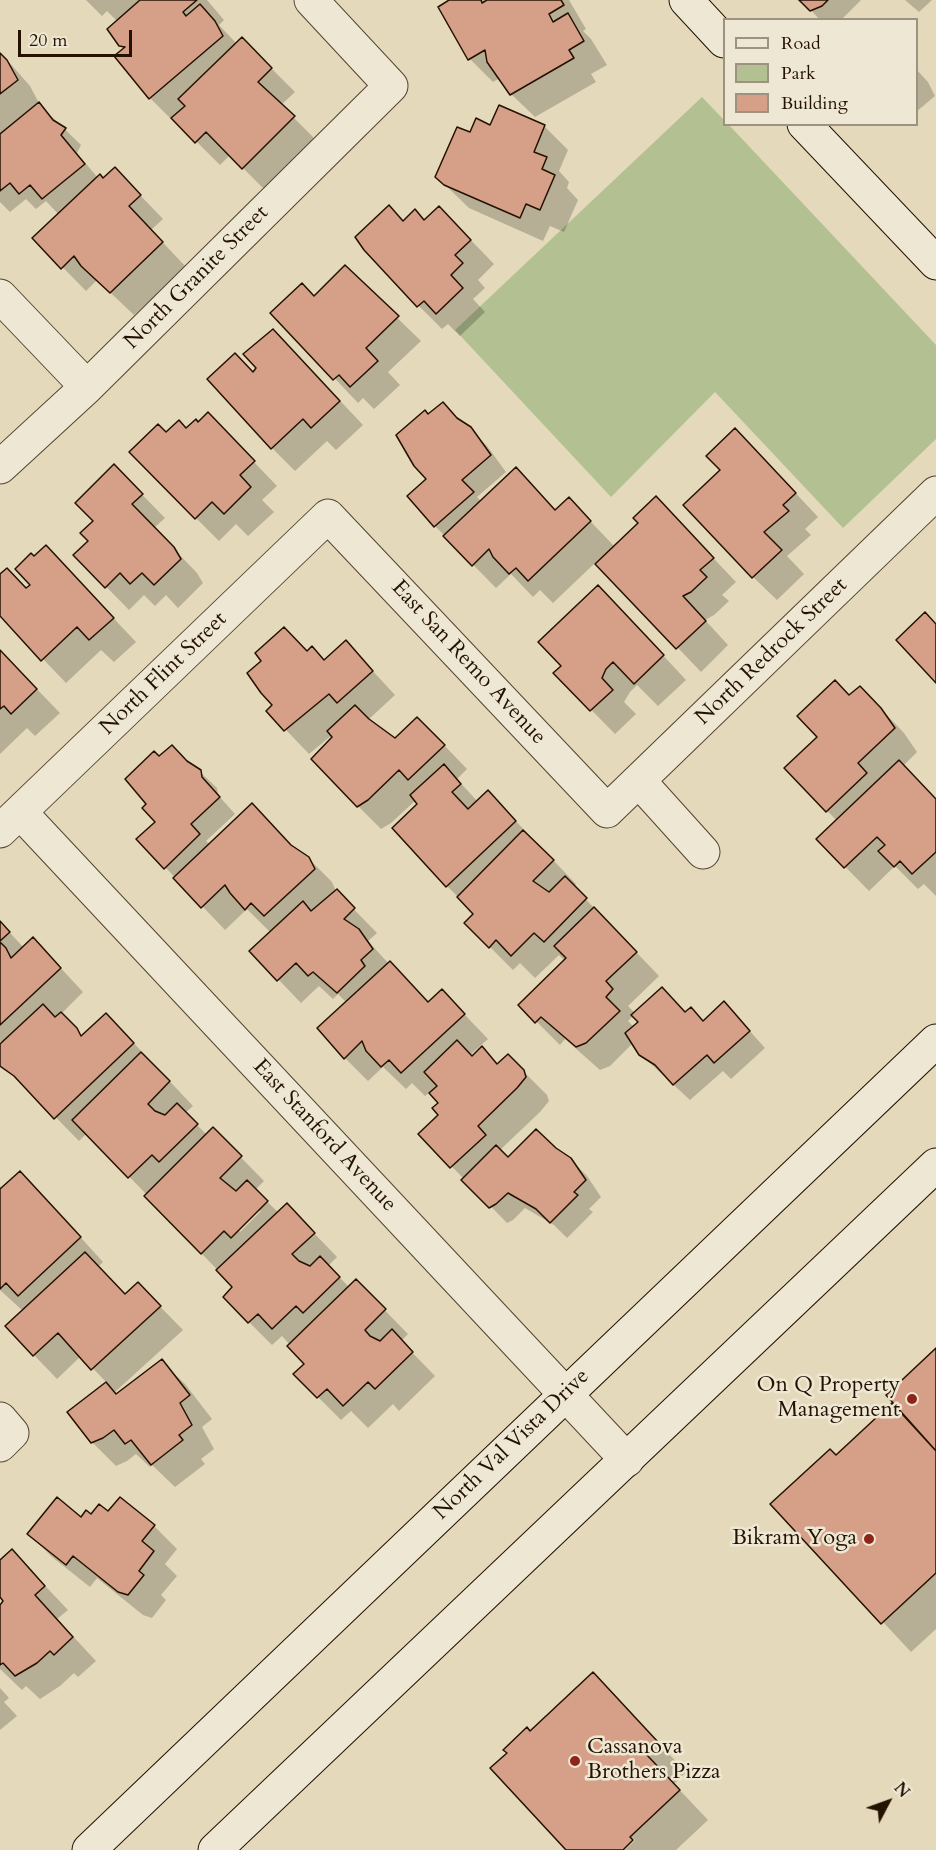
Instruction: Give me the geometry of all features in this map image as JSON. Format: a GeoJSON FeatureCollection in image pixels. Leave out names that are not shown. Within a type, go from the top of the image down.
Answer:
{"type":"FeatureCollection","features":[{"type":"Feature","properties":{"kind":"street","name":"North Granite Street"},"geometry":{"type":"LineString","coordinates":[[0,468],[87,387],[391,86],[311,0]]}},
{"type":"Feature","properties":{"kind":"street"},"geometry":{"type":"LineString","coordinates":[[686,0],[723,40]]}},
{"type":"Feature","properties":{"kind":"street"},"geometry":{"type":"LineString","coordinates":[[806,126],[936,263]]}},
{"type":"Feature","properties":{"kind":"street"},"geometry":{"type":"LineString","coordinates":[[0,296],[87,387]]}},
{"type":"Feature","properties":{"kind":"street","name":"North Redrock Street"},"geometry":{"type":"LineString","coordinates":[[607,811],[936,493]]}},
{"type":"Feature","properties":{"kind":"street","name":"East San Remo Avenue"},"geometry":{"type":"LineString","coordinates":[[328,516],[607,811]]}},
{"type":"Feature","properties":{"kind":"street","name":"North Flint Street"},"geometry":{"type":"LineString","coordinates":[[10,822],[328,516]]}},
{"type":"Feature","properties":{"kind":"street"},"geometry":{"type":"LineString","coordinates":[[639,781],[704,852]]}},
{"type":"Feature","properties":{"kind":"street","name":"East Stanford Avenue"},"geometry":{"type":"LineString","coordinates":[[10,822],[565,1393],[627,1460]]}},
{"type":"Feature","properties":{"kind":"street","name":"North Val Vista Drive"},"geometry":{"type":"LineString","coordinates":[[89,1850],[936,1041]]}},
{"type":"Feature","properties":{"kind":"street"},"geometry":{"type":"LineString","coordinates":[[215,1850],[936,1165]]}},
{"type":"Feature","properties":{"kind":"green space"},"geometry":{"type":"Polygon","coordinates":[[[702,97],[723,119],[723,126],[730,126],[936,345],[936,439],[843,528],[715,392],[611,497],[455,330],[702,97]]]}},
{"type":"Feature","properties":{"kind":"building"},"geometry":{"type":"Polygon","coordinates":[[[140,0],[197,0],[183,12],[186,16],[200,4],[215,21],[223,36],[149,99],[114,56],[125,47],[119,46],[107,29],[140,0]]]}},
{"type":"Feature","properties":{"kind":"building"},"geometry":{"type":"Polygon","coordinates":[[[449,0],[481,0],[482,3],[487,0],[561,0],[564,5],[549,14],[553,22],[568,13],[584,41],[569,50],[574,58],[510,95],[487,62],[485,50],[468,60],[438,7],[449,0]]]}},
{"type":"Feature","properties":{"kind":"building"},"geometry":{"type":"Polygon","coordinates":[[[799,0],[828,0],[822,6],[810,11],[799,0]]]}},
{"type":"Feature","properties":{"kind":"building"},"geometry":{"type":"Polygon","coordinates":[[[242,37],[272,68],[258,82],[295,116],[242,169],[206,132],[195,143],[171,118],[185,106],[178,99],[242,37]]]}},
{"type":"Feature","properties":{"kind":"building"},"geometry":{"type":"Polygon","coordinates":[[[0,53],[7,60],[18,80],[0,94],[0,53]]]}},
{"type":"Feature","properties":{"kind":"building"},"geometry":{"type":"Polygon","coordinates":[[[39,102],[53,120],[66,128],[61,135],[85,164],[42,199],[30,185],[19,194],[10,183],[0,191],[0,134],[39,102]]]}},
{"type":"Feature","properties":{"kind":"building"},"geometry":{"type":"Polygon","coordinates":[[[499,105],[545,125],[534,152],[547,157],[542,169],[555,175],[540,210],[526,204],[520,218],[444,185],[435,177],[457,127],[470,132],[476,118],[490,125],[499,105]]]}},
{"type":"Feature","properties":{"kind":"building"},"geometry":{"type":"Polygon","coordinates":[[[115,167],[141,195],[129,206],[163,242],[110,293],[81,266],[74,256],[61,269],[32,238],[100,174],[103,178],[115,167]]]}},
{"type":"Feature","properties":{"kind":"building"},"geometry":{"type":"Polygon","coordinates":[[[389,205],[403,221],[415,209],[424,220],[439,206],[471,240],[455,255],[463,263],[451,275],[463,288],[436,314],[424,301],[417,307],[364,250],[355,237],[389,205]]]}},
{"type":"Feature","properties":{"kind":"building"},"geometry":{"type":"Polygon","coordinates":[[[345,265],[399,316],[366,348],[378,361],[350,387],[339,375],[333,380],[270,313],[302,283],[314,296],[345,265]]]}},
{"type":"Feature","properties":{"kind":"building"},"geometry":{"type":"Polygon","coordinates":[[[273,329],[340,401],[311,428],[303,419],[271,449],[207,379],[235,353],[253,372],[256,368],[243,354],[273,329]]]}},
{"type":"Feature","properties":{"kind":"building"},"geometry":{"type":"Polygon","coordinates":[[[443,402],[457,418],[471,427],[491,455],[462,480],[474,492],[434,527],[407,496],[426,479],[414,466],[396,435],[425,410],[428,414],[443,402]]]}},
{"type":"Feature","properties":{"kind":"building"},"geometry":{"type":"Polygon","coordinates":[[[208,412],[255,461],[240,475],[251,487],[224,514],[212,502],[195,519],[129,452],[158,424],[166,432],[179,420],[186,428],[196,419],[198,422],[208,412]]]}},
{"type":"Feature","properties":{"kind":"building"},"geometry":{"type":"Polygon","coordinates":[[[735,428],[796,493],[783,505],[789,511],[764,532],[782,550],[752,578],[683,505],[720,470],[706,456],[735,428]]]}},
{"type":"Feature","properties":{"kind":"building"},"geometry":{"type":"Polygon","coordinates":[[[114,464],[143,494],[132,504],[174,547],[181,559],[154,585],[142,573],[130,584],[120,573],[105,588],[73,555],[88,541],[80,533],[93,521],[75,503],[114,464]]]}},
{"type":"Feature","properties":{"kind":"building"},"geometry":{"type":"Polygon","coordinates":[[[516,467],[555,510],[569,497],[591,521],[528,581],[516,568],[509,574],[493,557],[489,549],[472,566],[443,536],[516,467]]]}},
{"type":"Feature","properties":{"kind":"building"},"geometry":{"type":"Polygon","coordinates":[[[656,496],[714,558],[700,570],[707,577],[691,592],[683,596],[706,621],[676,649],[595,564],[638,523],[633,518],[656,496]]]}},
{"type":"Feature","properties":{"kind":"building"},"geometry":{"type":"Polygon","coordinates":[[[46,545],[114,618],[89,640],[77,627],[41,661],[0,616],[0,574],[7,568],[26,588],[30,585],[15,569],[31,553],[34,556],[46,545]]]}},
{"type":"Feature","properties":{"kind":"building"},"geometry":{"type":"Polygon","coordinates":[[[598,585],[664,655],[634,684],[613,662],[606,669],[602,678],[613,690],[590,711],[553,673],[561,666],[538,642],[598,585]]]}},
{"type":"Feature","properties":{"kind":"building"},"geometry":{"type":"Polygon","coordinates":[[[925,612],[936,624],[936,683],[896,640],[925,612]]]}},
{"type":"Feature","properties":{"kind":"building"},"geometry":{"type":"Polygon","coordinates":[[[284,627],[307,651],[312,646],[324,660],[346,640],[373,671],[337,703],[329,694],[284,731],[266,711],[272,705],[247,673],[261,661],[255,653],[284,627]]]}},
{"type":"Feature","properties":{"kind":"building"},"geometry":{"type":"Polygon","coordinates":[[[0,650],[37,689],[11,714],[4,706],[0,709],[0,650]]]}},
{"type":"Feature","properties":{"kind":"building"},"geometry":{"type":"Polygon","coordinates":[[[835,680],[849,695],[860,686],[881,708],[895,728],[858,763],[867,773],[826,812],[784,768],[817,737],[797,716],[835,680]]]}},
{"type":"Feature","properties":{"kind":"building"},"geometry":{"type":"Polygon","coordinates":[[[355,705],[369,719],[395,738],[417,717],[445,745],[408,780],[399,770],[368,800],[357,807],[311,759],[332,737],[327,731],[355,705]]]}},
{"type":"Feature","properties":{"kind":"building"},"geometry":{"type":"Polygon","coordinates":[[[172,745],[187,761],[201,770],[202,777],[220,797],[191,824],[200,834],[164,869],[136,839],[155,822],[142,808],[146,804],[125,779],[154,751],[159,756],[172,745]]]}},
{"type":"Feature","properties":{"kind":"building"},"geometry":{"type":"Polygon","coordinates":[[[899,760],[936,799],[936,852],[912,874],[900,861],[894,867],[878,851],[885,845],[877,837],[844,868],[816,839],[899,760]]]}},
{"type":"Feature","properties":{"kind":"building"},"geometry":{"type":"Polygon","coordinates":[[[444,764],[461,784],[452,792],[468,809],[488,790],[516,821],[446,887],[392,828],[417,804],[410,795],[444,764]]]}},
{"type":"Feature","properties":{"kind":"building"},"geometry":{"type":"Polygon","coordinates":[[[252,803],[291,845],[309,857],[315,869],[264,916],[251,903],[245,910],[225,885],[201,908],[173,878],[252,803]]]}},
{"type":"Feature","properties":{"kind":"building"},"geometry":{"type":"Polygon","coordinates":[[[523,830],[554,860],[533,881],[549,892],[565,876],[587,898],[544,942],[534,933],[511,956],[496,940],[489,948],[464,923],[473,914],[457,897],[523,830]]]}},
{"type":"Feature","properties":{"kind":"building"},"geometry":{"type":"Polygon","coordinates":[[[337,889],[355,908],[344,919],[359,929],[373,949],[361,960],[365,966],[337,993],[313,972],[308,976],[296,963],[277,981],[249,951],[303,901],[311,911],[337,889]]]}},
{"type":"Feature","properties":{"kind":"building"},"geometry":{"type":"Polygon","coordinates":[[[594,907],[637,952],[606,981],[613,989],[606,997],[620,1011],[586,1043],[576,1047],[541,1017],[535,1023],[518,1005],[566,958],[554,946],[594,907]]]}},
{"type":"Feature","properties":{"kind":"building"},"geometry":{"type":"Polygon","coordinates":[[[0,921],[10,932],[0,941],[0,921]]]}},
{"type":"Feature","properties":{"kind":"building"},"geometry":{"type":"Polygon","coordinates":[[[33,937],[61,968],[0,1025],[0,942],[11,958],[33,937]]]}},
{"type":"Feature","properties":{"kind":"building"},"geometry":{"type":"Polygon","coordinates":[[[390,961],[428,1002],[442,989],[465,1014],[401,1073],[389,1060],[381,1067],[366,1051],[362,1041],[344,1059],[317,1028],[390,961]]]}},
{"type":"Feature","properties":{"kind":"building"},"geometry":{"type":"Polygon","coordinates":[[[662,987],[685,1012],[691,1007],[703,1021],[724,1001],[750,1031],[714,1063],[707,1055],[673,1085],[655,1065],[639,1055],[625,1033],[638,1022],[631,1015],[662,987]]]}},
{"type":"Feature","properties":{"kind":"building"},"geometry":{"type":"Polygon","coordinates":[[[43,1004],[55,1017],[61,1012],[77,1028],[81,1036],[106,1013],[134,1043],[54,1119],[14,1076],[0,1066],[0,1044],[43,1004]]]}},
{"type":"Feature","properties":{"kind":"building"},"geometry":{"type":"Polygon","coordinates":[[[457,1040],[472,1056],[482,1046],[497,1064],[508,1054],[524,1070],[526,1077],[478,1126],[486,1135],[450,1168],[418,1134],[438,1115],[432,1108],[438,1103],[429,1093],[437,1086],[424,1072],[457,1040]]]}},
{"type":"Feature","properties":{"kind":"building"},"geometry":{"type":"Polygon","coordinates":[[[141,1052],[170,1081],[148,1104],[155,1111],[165,1115],[177,1103],[198,1124],[159,1162],[152,1155],[128,1178],[72,1120],[141,1052]]]}},
{"type":"Feature","properties":{"kind":"building"},"geometry":{"type":"Polygon","coordinates":[[[213,1127],[242,1156],[220,1178],[236,1191],[247,1180],[268,1201],[231,1238],[224,1231],[201,1254],[144,1196],[213,1127]]]}},
{"type":"Feature","properties":{"kind":"building"},"geometry":{"type":"Polygon","coordinates":[[[536,1129],[556,1148],[571,1158],[586,1180],[574,1192],[578,1195],[550,1223],[536,1209],[508,1193],[489,1208],[461,1180],[496,1145],[508,1157],[536,1129]]]}},
{"type":"Feature","properties":{"kind":"building"},"geometry":{"type":"Polygon","coordinates":[[[20,1171],[81,1237],[18,1296],[6,1283],[0,1289],[0,1189],[20,1171]]]}},
{"type":"Feature","properties":{"kind":"building"},"geometry":{"type":"Polygon","coordinates":[[[287,1203],[315,1233],[292,1254],[299,1261],[310,1266],[320,1256],[340,1277],[303,1313],[296,1306],[272,1329],[258,1314],[248,1323],[223,1297],[232,1287],[216,1270],[287,1203]]]}},
{"type":"Feature","properties":{"kind":"building"},"geometry":{"type":"Polygon","coordinates":[[[85,1252],[125,1294],[138,1282],[161,1306],[91,1370],[58,1333],[33,1356],[5,1326],[85,1252]]]}},
{"type":"Feature","properties":{"kind":"building"},"geometry":{"type":"Polygon","coordinates":[[[356,1279],[386,1309],[365,1330],[370,1336],[380,1341],[392,1329],[413,1352],[375,1389],[368,1382],[343,1406],[327,1389],[317,1398],[293,1374],[304,1364],[287,1346],[356,1279]]]}},
{"type":"Feature","properties":{"kind":"building","name":"On Q Property Management"},"geometry":{"type":"Polygon","coordinates":[[[936,1348],[936,1451],[886,1395],[936,1348]]]}},
{"type":"Feature","properties":{"kind":"building"},"geometry":{"type":"Polygon","coordinates":[[[162,1359],[190,1395],[180,1403],[192,1425],[179,1435],[183,1440],[151,1465],[131,1440],[125,1444],[114,1430],[91,1443],[67,1412],[106,1382],[116,1394],[162,1359]]]}},
{"type":"Feature","properties":{"kind":"building","name":"Bikram Yoga"},"geometry":{"type":"Polygon","coordinates":[[[892,1403],[936,1451],[936,1573],[881,1624],[770,1504],[830,1449],[836,1455],[892,1403]]]}},
{"type":"Feature","properties":{"kind":"building"},"geometry":{"type":"Polygon","coordinates":[[[57,1497],[81,1517],[86,1510],[91,1514],[99,1504],[108,1511],[120,1497],[155,1525],[142,1541],[154,1551],[139,1571],[144,1575],[128,1595],[118,1592],[73,1556],[66,1565],[27,1534],[57,1497]]]}},
{"type":"Feature","properties":{"kind":"building"},"geometry":{"type":"Polygon","coordinates":[[[12,1549],[45,1586],[35,1595],[73,1637],[54,1655],[50,1651],[37,1663],[15,1676],[3,1663],[0,1665],[0,1605],[3,1601],[0,1597],[0,1560],[12,1549]]]}},
{"type":"Feature","properties":{"kind":"building","name":"Cassanova Brothers Pizza"},"geometry":{"type":"Polygon","coordinates":[[[593,1672],[658,1742],[646,1754],[680,1790],[630,1837],[633,1840],[623,1850],[566,1850],[490,1768],[507,1753],[503,1750],[527,1727],[530,1731],[593,1672]]]}},
{"type":"Feature","properties":{"kind":"place","name":"On Q Property Management"},"geometry":{"type":"Point","coordinates":[912,1399]}},
{"type":"Feature","properties":{"kind":"place","name":"Bikram Yoga"},"geometry":{"type":"Point","coordinates":[869,1539]}},
{"type":"Feature","properties":{"kind":"place","name":"Cassanova Brothers Pizza"},"geometry":{"type":"Point","coordinates":[575,1761]}}]}
